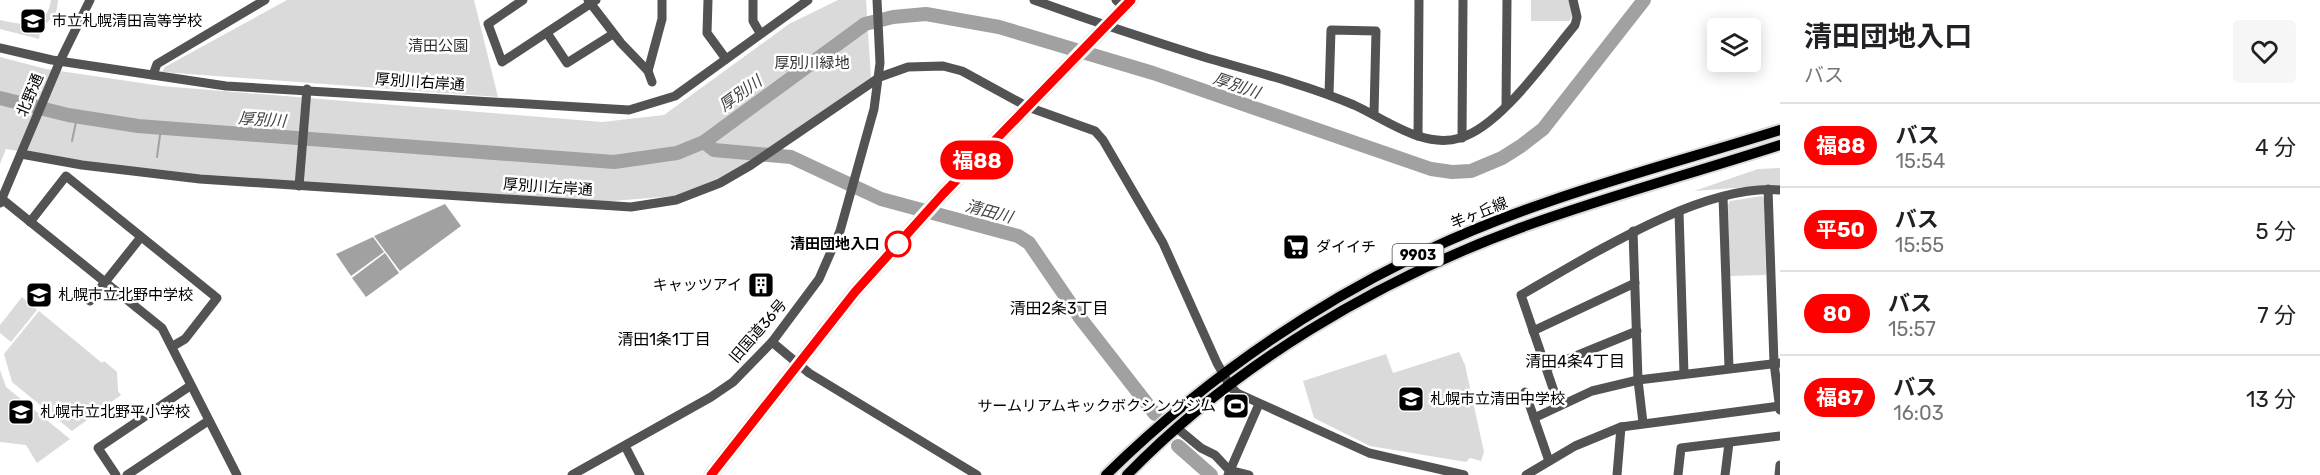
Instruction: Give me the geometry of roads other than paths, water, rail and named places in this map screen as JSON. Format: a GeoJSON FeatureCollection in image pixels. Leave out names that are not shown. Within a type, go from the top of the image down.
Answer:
{"type":"FeatureCollection","features":[{"type":"Feature","properties":{"kind":"highway"},"geometry":{"type":"LineString","coordinates":[[711,475],[855,292],[943,194],[1066,67],[1124,2]]}},
{"type":"Feature","properties":{"kind":"main road","name":"羊ヶ丘線"},"geometry":{"type":"LineString","coordinates":[[1106,475],[1168,418],[1222,374],[1289,326],[1333,299],[1413,257],[1533,208],[1780,130]]}},
{"type":"Feature","properties":{"kind":"main road","name":"羊ヶ丘線"},"geometry":{"type":"LineString","coordinates":[[1127,475],[1230,386],[1339,313],[1383,289],[1479,244],[1522,227],[1780,145]]}},
{"type":"Feature","properties":{"kind":"street","name":"北野通"},"geometry":{"type":"LineString","coordinates":[[1,201],[60,61],[90,0]]}},
{"type":"Feature","properties":{"kind":"street"},"geometry":{"type":"LineString","coordinates":[[153,75],[157,64],[265,0]]}},
{"type":"Feature","properties":{"kind":"street"},"geometry":{"type":"LineString","coordinates":[[523,0],[488,24],[502,62],[591,1],[613,34],[648,71],[652,82]]}},
{"type":"Feature","properties":{"kind":"street"},"geometry":{"type":"LineString","coordinates":[[648,71],[662,19],[663,0]]}},
{"type":"Feature","properties":{"kind":"street"},"geometry":{"type":"LineString","coordinates":[[708,0],[707,33],[726,59]]}},
{"type":"Feature","properties":{"kind":"street"},"geometry":{"type":"LineString","coordinates":[[753,0],[753,21],[760,33]]}},
{"type":"Feature","properties":{"kind":"street","name":"厚別川右岸通"},"geometry":{"type":"LineString","coordinates":[[0,48],[60,61],[226,86],[307,89],[630,110],[675,96],[808,0]]}},
{"type":"Feature","properties":{"kind":"street"},"geometry":{"type":"LineString","coordinates":[[877,0],[880,77]]}},
{"type":"Feature","properties":{"kind":"street"},"geometry":{"type":"LineString","coordinates":[[1034,0],[1100,30],[1329,94],[1418,136],[1437,142],[1462,138],[1488,124],[1506,106],[1575,25],[1577,16],[1573,0]]}},
{"type":"Feature","properties":{"kind":"street"},"geometry":{"type":"LineString","coordinates":[[1418,136],[1419,0]]}},
{"type":"Feature","properties":{"kind":"street"},"geometry":{"type":"LineString","coordinates":[[1462,138],[1463,0]]}},
{"type":"Feature","properties":{"kind":"street"},"geometry":{"type":"LineString","coordinates":[[1506,106],[1507,0]]}},
{"type":"Feature","properties":{"kind":"street"},"geometry":{"type":"LineString","coordinates":[[1329,94],[1331,30],[1376,31],[1374,114]]}},
{"type":"Feature","properties":{"kind":"street"},"geometry":{"type":"LineString","coordinates":[[547,33],[567,63],[613,34]]}},
{"type":"Feature","properties":{"kind":"street","name":"厚別川左岸通"},"geometry":{"type":"LineString","coordinates":[[21,154],[136,173],[631,207],[676,200],[695,194],[751,165],[880,77],[908,67],[943,66],[979,78],[1028,107],[1095,131],[1103,140],[1163,243],[1222,374],[1230,386]]}},
{"type":"Feature","properties":{"kind":"street","name":"旧国道36号"},"geometry":{"type":"LineString","coordinates":[[572,475],[584,472],[733,382],[772,342],[819,279],[840,231],[874,109],[880,77]]}},
{"type":"Feature","properties":{"kind":"street"},"geometry":{"type":"LineString","coordinates":[[299,186],[307,89]]}},
{"type":"Feature","properties":{"kind":"street"},"geometry":{"type":"LineString","coordinates":[[30,222],[66,176],[217,298],[185,339],[173,346]]}},
{"type":"Feature","properties":{"kind":"street"},"geometry":{"type":"LineString","coordinates":[[1526,475],[1595,436],[1622,427],[1780,408],[1768,189]]}},
{"type":"Feature","properties":{"kind":"street"},"geometry":{"type":"LineString","coordinates":[[1559,406],[1521,295],[1633,231],[1678,212],[1723,197],[1768,189],[1780,190]]}},
{"type":"Feature","properties":{"kind":"street"},"geometry":{"type":"LineString","coordinates":[[1723,197],[1729,368]]}},
{"type":"Feature","properties":{"kind":"street"},"geometry":{"type":"LineString","coordinates":[[1,201],[162,328],[237,475]]}},
{"type":"Feature","properties":{"kind":"street"},"geometry":{"type":"LineString","coordinates":[[1678,212],[1684,374]]}},
{"type":"Feature","properties":{"kind":"street"},"geometry":{"type":"LineString","coordinates":[[1633,231],[1638,380],[1643,423]]}},
{"type":"Feature","properties":{"kind":"street"},"geometry":{"type":"LineString","coordinates":[[90,301],[141,237]]}},
{"type":"Feature","properties":{"kind":"street"},"geometry":{"type":"LineString","coordinates":[[1533,331],[1635,283]]}},
{"type":"Feature","properties":{"kind":"street"},"geometry":{"type":"LineString","coordinates":[[1546,368],[1636,331]]}},
{"type":"Feature","properties":{"kind":"street"},"geometry":{"type":"LineString","coordinates":[[772,342],[835,390],[977,475]]}},
{"type":"Feature","properties":{"kind":"street"},"geometry":{"type":"LineString","coordinates":[[1534,418],[1592,391],[1638,380],[1777,363]]}},
{"type":"Feature","properties":{"kind":"street"},"geometry":{"type":"LineString","coordinates":[[116,475],[98,448],[190,386]]}},
{"type":"Feature","properties":{"kind":"street"},"geometry":{"type":"LineString","coordinates":[[1230,386],[1237,393],[1259,404],[1369,453],[1464,475]]}},
{"type":"Feature","properties":{"kind":"street"},"geometry":{"type":"LineString","coordinates":[[1525,392],[1549,461]]}},
{"type":"Feature","properties":{"kind":"street"},"geometry":{"type":"LineString","coordinates":[[1229,473],[1259,404]]}},
{"type":"Feature","properties":{"kind":"street"},"geometry":{"type":"LineString","coordinates":[[127,475],[208,421]]}},
{"type":"Feature","properties":{"kind":"street"},"geometry":{"type":"LineString","coordinates":[[1617,475],[1622,427]]}},
{"type":"Feature","properties":{"kind":"street"},"geometry":{"type":"LineString","coordinates":[[1178,429],[1201,448],[1215,455],[1229,473],[1249,475]]}},
{"type":"Feature","properties":{"kind":"street"},"geometry":{"type":"LineString","coordinates":[[1678,475],[1681,448],[1780,436]]}},
{"type":"Feature","properties":{"kind":"street"},"geometry":{"type":"LineString","coordinates":[[1725,475],[1729,443]]}},
{"type":"Feature","properties":{"kind":"street"},"geometry":{"type":"LineString","coordinates":[[626,446],[640,475]]}},
{"type":"Feature","properties":{"kind":"street"},"geometry":{"type":"LineString","coordinates":[[1779,475],[1780,465]]}},
{"type":"Feature","properties":{"kind":"waterway","name":"厚別川"},"geometry":{"type":"LineString","coordinates":[[0,98],[68,115],[138,126],[614,162],[677,153],[704,142],[865,24],[893,17],[926,14],[999,27],[1153,73],[1431,169],[1452,172],[1471,171],[1502,158],[1543,129],[1644,0]]}},
{"type":"Feature","properties":{"kind":"waterway"},"geometry":{"type":"LineString","coordinates":[[72,141],[77,117]]}},
{"type":"Feature","properties":{"kind":"waterway"},"geometry":{"type":"LineString","coordinates":[[157,157],[161,128]]}},
{"type":"Feature","properties":{"kind":"waterway","name":"清田川"},"geometry":{"type":"LineString","coordinates":[[704,142],[714,150],[791,157],[881,199],[1018,236],[1029,243],[1081,319],[1155,414]]}},
{"type":"Feature","properties":{"kind":"waterway","name":"清田川"},"geometry":{"type":"LineString","coordinates":[[1178,446],[1211,475]]}},
{"type":"Feature","properties":{"kind":"place","name":"市立札幌清田高等学校"},"geometry":{"type":"Point","coordinates":[33,21]}},
{"type":"Feature","properties":{"kind":"place","name":"清田団地入口"},"geometry":{"type":"Point","coordinates":[898,244]}},
{"type":"Feature","properties":{"kind":"place","name":"ダイイチ"},"geometry":{"type":"Point","coordinates":[1296,247]}},
{"type":"Feature","properties":{"kind":"place","name":"キャッツアイ"},"geometry":{"type":"Point","coordinates":[761,285]}},
{"type":"Feature","properties":{"kind":"place","name":"札幌市立北野中学校"},"geometry":{"type":"Point","coordinates":[39,295]}},
{"type":"Feature","properties":{"kind":"place","name":"札幌市立清田中学校"},"geometry":{"type":"Point","coordinates":[1411,399]}},
{"type":"Feature","properties":{"kind":"place","name":"サームリアムキックボクシングジム"},"geometry":{"type":"Point","coordinates":[1236,406]}},
{"type":"Feature","properties":{"kind":"place","name":"札幌市立北野平小学校"},"geometry":{"type":"Point","coordinates":[21,412]}},
{"type":"Feature","properties":{"kind":"district","name":"清田2条3丁目"},"geometry":{"type":"Point","coordinates":[1059,308]}},
{"type":"Feature","properties":{"kind":"district","name":"清田1条1丁目"},"geometry":{"type":"Point","coordinates":[664,339]}},
{"type":"Feature","properties":{"kind":"district","name":"清田4条4丁目"},"geometry":{"type":"Point","coordinates":[1575,361]}},
{"type":"Feature","properties":{"kind":"park label","name":"清田公園"},"geometry":{"type":"Point","coordinates":[438,46]}},
{"type":"Feature","properties":{"kind":"park label","name":"厚別川緑地"},"geometry":{"type":"Point","coordinates":[812,63]}}]}
